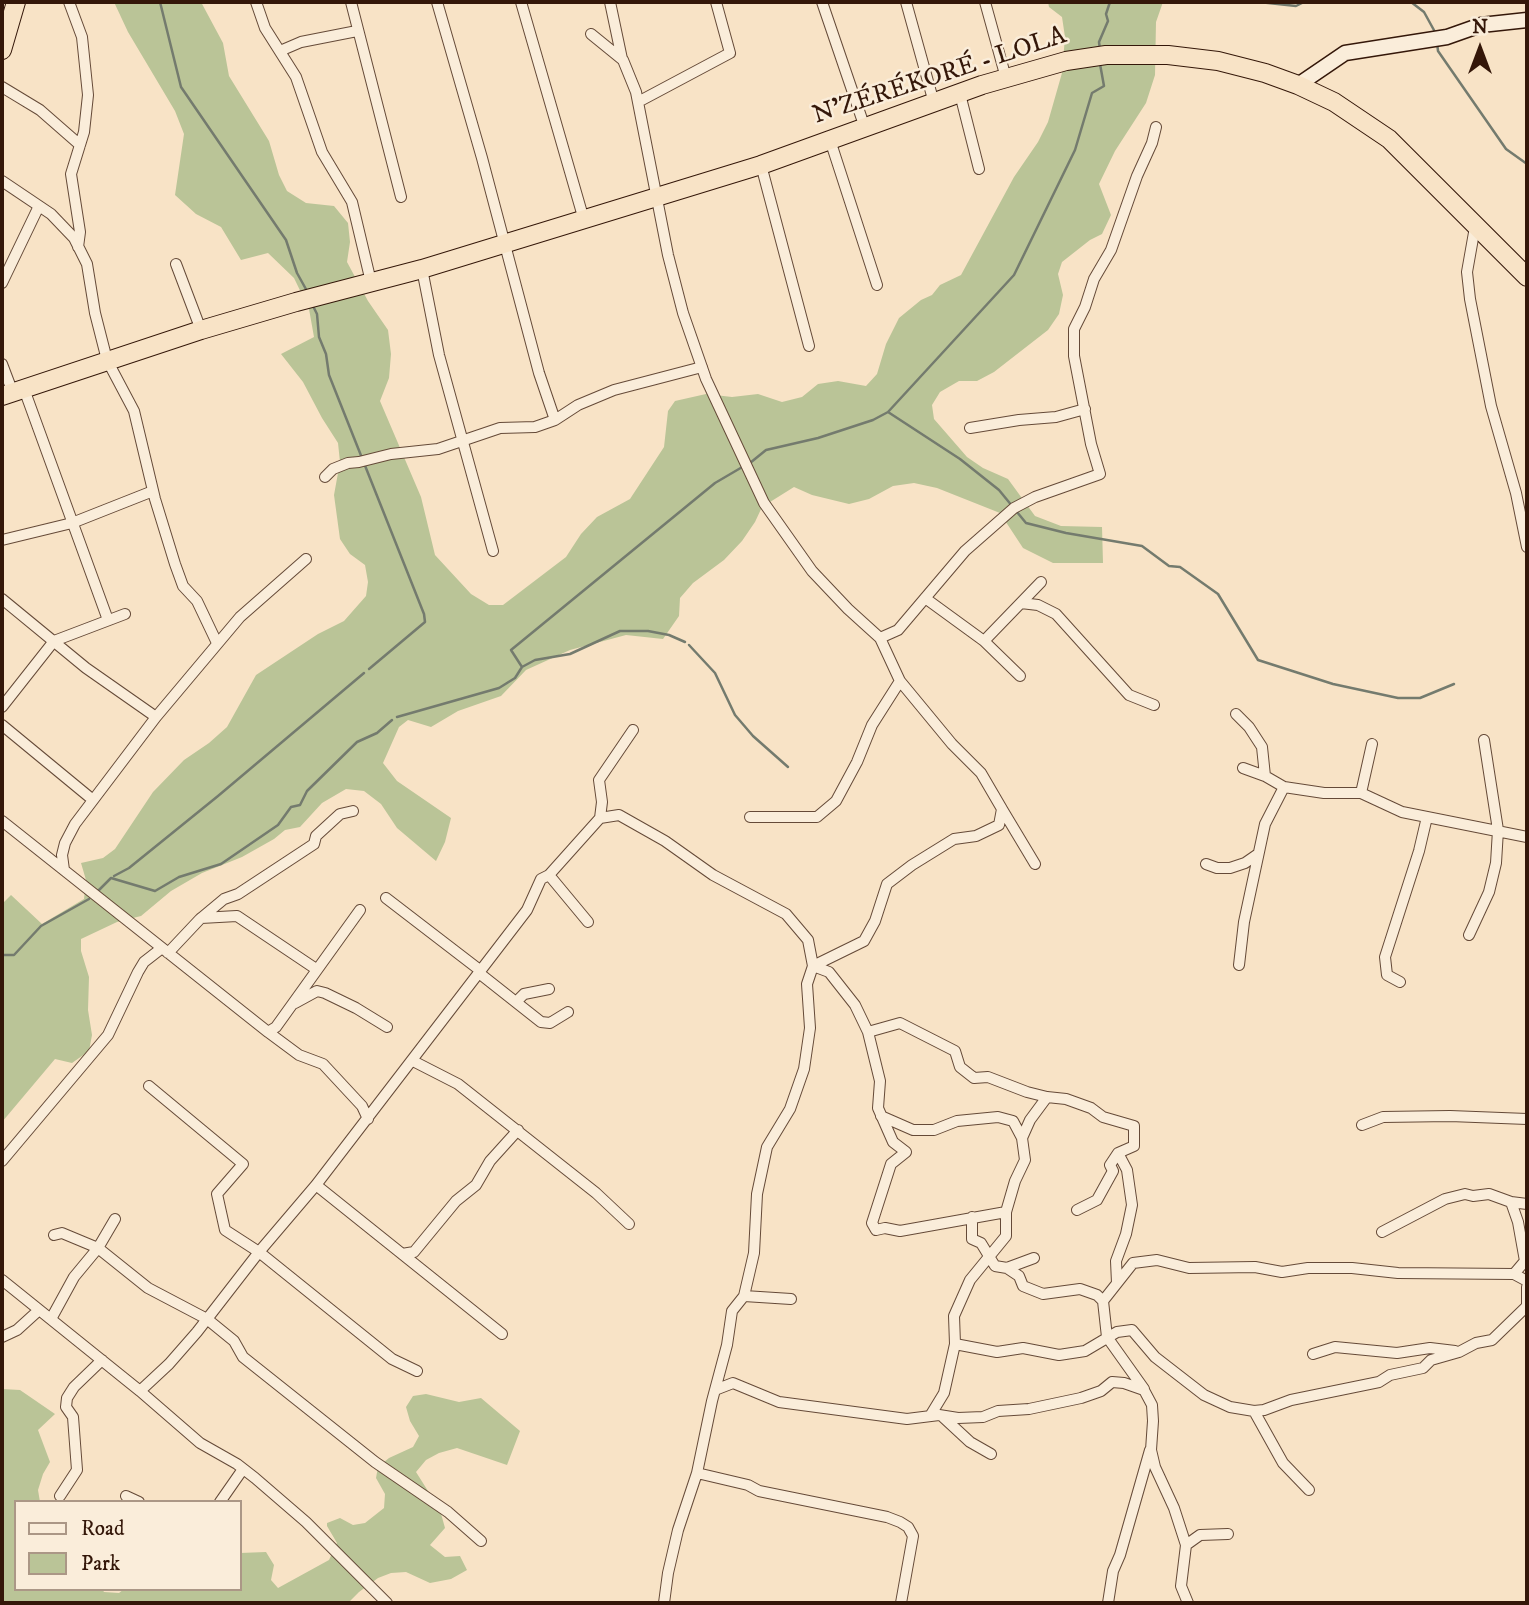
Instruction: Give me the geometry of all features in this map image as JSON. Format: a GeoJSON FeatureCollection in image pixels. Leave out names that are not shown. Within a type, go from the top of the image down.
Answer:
{"type":"FeatureCollection","features":[{"type":"Feature","properties":{"kind":"highway"},"geometry":{"type":"LineString","coordinates":[[2,50],[16,2]]}},
{"type":"Feature","properties":{"kind":"highway","name":"N'ZÉRÉKORÉ - LOLA"},"geometry":{"type":"LineString","coordinates":[[201,330],[316,296],[422,269],[584,220],[761,165],[1006,78],[1099,55],[1168,55],[1218,61],[1265,73],[1334,102],[1389,139],[1527,277]]}},
{"type":"Feature","properties":{"kind":"highway"},"geometry":{"type":"LineString","coordinates":[[13,393],[201,330]]}},
{"type":"Feature","properties":{"kind":"street"},"geometry":{"type":"LineString","coordinates":[[69,2],[82,37],[88,95],[80,145],[71,174],[80,232],[78,247]]}},
{"type":"Feature","properties":{"kind":"street"},"geometry":{"type":"LineString","coordinates":[[256,2],[265,28],[296,77],[322,152],[352,202],[371,282]]}},
{"type":"Feature","properties":{"kind":"street"},"geometry":{"type":"LineString","coordinates":[[351,2],[401,197]]}},
{"type":"Feature","properties":{"kind":"street"},"geometry":{"type":"LineString","coordinates":[[437,2],[539,373],[555,420]]}},
{"type":"Feature","properties":{"kind":"street"},"geometry":{"type":"LineString","coordinates":[[521,2],[584,220]]}},
{"type":"Feature","properties":{"kind":"street"},"geometry":{"type":"LineString","coordinates":[[610,2],[622,60],[639,102],[668,255],[683,313],[702,367],[741,457],[764,503],[812,571],[880,638],[900,681],[952,744],[982,773],[1035,864]]}},
{"type":"Feature","properties":{"kind":"street"},"geometry":{"type":"LineString","coordinates":[[639,102],[730,53],[716,2]]}},
{"type":"Feature","properties":{"kind":"street"},"geometry":{"type":"LineString","coordinates":[[822,2],[865,128]]}},
{"type":"Feature","properties":{"kind":"street"},"geometry":{"type":"LineString","coordinates":[[906,2],[934,103]]}},
{"type":"Feature","properties":{"kind":"street"},"geometry":{"type":"LineString","coordinates":[[985,2],[1006,78]]}},
{"type":"Feature","properties":{"kind":"street"},"geometry":{"type":"LineString","coordinates":[[1298,85],[1345,52],[1447,37],[1481,25],[1527,20]]}},
{"type":"Feature","properties":{"kind":"street"},"geometry":{"type":"LineString","coordinates":[[280,51],[302,42],[357,31]]}},
{"type":"Feature","properties":{"kind":"street"},"geometry":{"type":"LineString","coordinates":[[591,34],[622,60]]}},
{"type":"Feature","properties":{"kind":"street"},"geometry":{"type":"LineString","coordinates":[[2,87],[40,110],[80,145]]}},
{"type":"Feature","properties":{"kind":"street"},"geometry":{"type":"LineString","coordinates":[[960,94],[979,169]]}},
{"type":"Feature","properties":{"kind":"street"},"geometry":{"type":"LineString","coordinates":[[880,638],[898,630],[965,551],[1014,508],[1035,497],[1100,474],[1091,444],[1074,356],[1074,329],[1094,279],[1111,250],[1156,127]]}},
{"type":"Feature","properties":{"kind":"street"},"geometry":{"type":"LineString","coordinates":[[830,140],[877,285]]}},
{"type":"Feature","properties":{"kind":"street"},"geometry":{"type":"LineString","coordinates":[[761,165],[809,346]]}},
{"type":"Feature","properties":{"kind":"street"},"geometry":{"type":"LineString","coordinates":[[2,181],[51,214],[74,238],[87,264],[95,313],[107,360],[134,411],[153,491],[183,586],[197,601],[217,643]]}},
{"type":"Feature","properties":{"kind":"street"},"geometry":{"type":"LineString","coordinates":[[2,282],[39,206]]}},
{"type":"Feature","properties":{"kind":"street"},"geometry":{"type":"LineString","coordinates":[[1475,227],[1467,272],[1470,299],[1491,406],[1516,493],[1527,547]]}},
{"type":"Feature","properties":{"kind":"street"},"geometry":{"type":"LineString","coordinates":[[176,264],[201,330]]}},
{"type":"Feature","properties":{"kind":"street"},"geometry":{"type":"LineString","coordinates":[[422,269],[439,355],[493,551]]}},
{"type":"Feature","properties":{"kind":"street"},"geometry":{"type":"LineString","coordinates":[[2,365],[72,523],[108,620]]}},
{"type":"Feature","properties":{"kind":"street"},"geometry":{"type":"LineString","coordinates":[[325,477],[333,469],[348,463],[391,454],[438,449],[500,428],[535,427],[555,420],[578,405],[614,390],[702,367]]}},
{"type":"Feature","properties":{"kind":"street"},"geometry":{"type":"LineString","coordinates":[[970,428],[1056,417],[1084,409]]}},
{"type":"Feature","properties":{"kind":"street"},"geometry":{"type":"LineString","coordinates":[[2,540],[72,523],[153,491]]}},
{"type":"Feature","properties":{"kind":"street"},"geometry":{"type":"LineString","coordinates":[[64,870],[62,855],[65,843],[93,800],[156,718],[240,617],[306,559]]}},
{"type":"Feature","properties":{"kind":"street"},"geometry":{"type":"LineString","coordinates":[[984,641],[1041,582]]}},
{"type":"Feature","properties":{"kind":"street"},"geometry":{"type":"LineString","coordinates":[[925,598],[984,641],[1020,676]]}},
{"type":"Feature","properties":{"kind":"street"},"geometry":{"type":"LineString","coordinates":[[2,599],[86,668],[156,718]]}},
{"type":"Feature","properties":{"kind":"street"},"geometry":{"type":"LineString","coordinates":[[1021,603],[1038,605],[1056,614],[1129,695],[1154,705]]}},
{"type":"Feature","properties":{"kind":"street"},"geometry":{"type":"LineString","coordinates":[[2,708],[54,641],[124,614]]}},
{"type":"Feature","properties":{"kind":"street"},"geometry":{"type":"LineString","coordinates":[[750,817],[817,817],[836,802],[872,725],[900,681]]}},
{"type":"Feature","properties":{"kind":"street"},"geometry":{"type":"LineString","coordinates":[[1236,714],[1249,727],[1262,747],[1265,776]]}},
{"type":"Feature","properties":{"kind":"street"},"geometry":{"type":"LineString","coordinates":[[2,725],[93,800]]}},
{"type":"Feature","properties":{"kind":"street"},"geometry":{"type":"LineString","coordinates":[[140,1391],[169,1364],[316,1185],[527,910],[541,879],[550,875],[600,818],[602,802],[599,780],[633,730]]}},
{"type":"Feature","properties":{"kind":"street"},"geometry":{"type":"LineString","coordinates":[[1469,935],[1489,892],[1496,863],[1498,830],[1484,740]]}},
{"type":"Feature","properties":{"kind":"street"},"geometry":{"type":"LineString","coordinates":[[1361,793],[1372,744]]}},
{"type":"Feature","properties":{"kind":"street"},"geometry":{"type":"LineString","coordinates":[[1243,768],[1284,787],[1324,793],[1361,793],[1391,808],[1527,837]]}},
{"type":"Feature","properties":{"kind":"street"},"geometry":{"type":"LineString","coordinates":[[1239,965],[1244,922],[1265,824],[1284,787]]}},
{"type":"Feature","properties":{"kind":"street"},"geometry":{"type":"LineString","coordinates":[[813,966],[864,941],[875,922],[887,884],[954,839],[976,836],[999,825],[1002,809]]}},
{"type":"Feature","properties":{"kind":"street"},"geometry":{"type":"LineString","coordinates":[[2,1161],[108,1035],[144,962],[165,950],[224,899],[238,894],[314,844],[316,836],[340,814],[353,811]]}},
{"type":"Feature","properties":{"kind":"street"},"geometry":{"type":"LineString","coordinates":[[600,818],[619,815],[665,841],[713,875],[786,914],[808,940],[813,966],[807,984],[810,1028],[804,1069],[790,1109],[767,1147],[757,1194],[754,1253],[744,1296],[732,1311],[727,1345],[697,1473],[678,1530],[664,1603]]}},
{"type":"Feature","properties":{"kind":"street"},"geometry":{"type":"LineString","coordinates":[[1400,982],[1387,975],[1385,957],[1419,851],[1427,817]]}},
{"type":"Feature","properties":{"kind":"street"},"geometry":{"type":"LineString","coordinates":[[2,821],[268,1032],[299,1055],[323,1064],[362,1106],[368,1119]]}},
{"type":"Feature","properties":{"kind":"street"},"geometry":{"type":"LineString","coordinates":[[1206,864],[1217,868],[1230,868],[1245,863],[1258,854]]}},
{"type":"Feature","properties":{"kind":"street"},"geometry":{"type":"LineString","coordinates":[[550,875],[589,922]]}},
{"type":"Feature","properties":{"kind":"street"},"geometry":{"type":"LineString","coordinates":[[386,898],[541,1022],[550,1023],[568,1012]]}},
{"type":"Feature","properties":{"kind":"street"},"geometry":{"type":"LineString","coordinates":[[268,1032],[276,1027],[360,911]]}},
{"type":"Feature","properties":{"kind":"street"},"geometry":{"type":"LineString","coordinates":[[200,919],[237,916],[316,969]]}},
{"type":"Feature","properties":{"kind":"street"},"geometry":{"type":"LineString","coordinates":[[813,966],[829,971],[855,1004],[868,1032],[880,1081],[878,1108],[893,1142],[906,1152],[891,1164],[872,1223],[876,1230],[885,1228],[900,1231],[1006,1212]]}},
{"type":"Feature","properties":{"kind":"street"},"geometry":{"type":"LineString","coordinates":[[516,1002],[524,994],[549,989]]}},
{"type":"Feature","properties":{"kind":"street"},"geometry":{"type":"LineString","coordinates":[[291,1004],[317,992],[325,993],[387,1027]]}},
{"type":"Feature","properties":{"kind":"street"},"geometry":{"type":"LineString","coordinates":[[868,1032],[900,1023],[955,1051],[960,1067],[974,1078],[988,1077],[1047,1097],[1066,1099],[1091,1108],[1103,1117],[1134,1126],[1133,1146],[1118,1153],[1110,1166],[1113,1171]]}},
{"type":"Feature","properties":{"kind":"street"},"geometry":{"type":"LineString","coordinates":[[413,1061],[458,1084],[596,1193],[629,1224]]}},
{"type":"Feature","properties":{"kind":"street"},"geometry":{"type":"LineString","coordinates":[[149,1086],[243,1164],[217,1194],[225,1230],[259,1252],[392,1359],[417,1371]]}},
{"type":"Feature","properties":{"kind":"street"},"geometry":{"type":"LineString","coordinates":[[1022,1138],[1030,1120],[1047,1097]]}},
{"type":"Feature","properties":{"kind":"street"},"geometry":{"type":"LineString","coordinates":[[881,1116],[913,1130],[934,1130],[957,1121],[998,1117],[1013,1121],[1022,1138],[1025,1160],[1015,1181],[1006,1212],[1006,1236],[970,1280],[954,1316],[955,1344],[944,1393],[934,1416]]}},
{"type":"Feature","properties":{"kind":"street"},"geometry":{"type":"LineString","coordinates":[[1362,1125],[1383,1117],[1527,1119]]}},
{"type":"Feature","properties":{"kind":"street"},"geometry":{"type":"LineString","coordinates":[[402,1254],[414,1252],[456,1201],[476,1185],[490,1161],[518,1130]]}},
{"type":"Feature","properties":{"kind":"street"},"geometry":{"type":"LineString","coordinates":[[1117,1283],[1116,1261],[1126,1234],[1132,1205],[1127,1170],[1118,1153]]}},
{"type":"Feature","properties":{"kind":"street"},"geometry":{"type":"LineString","coordinates":[[1113,1171],[1127,1170]]}},
{"type":"Feature","properties":{"kind":"street"},"geometry":{"type":"LineString","coordinates":[[1077,1210],[1097,1200],[1113,1171]]}},
{"type":"Feature","properties":{"kind":"street"},"geometry":{"type":"LineString","coordinates":[[316,1185],[502,1334]]}},
{"type":"Feature","properties":{"kind":"street"},"geometry":{"type":"LineString","coordinates":[[1382,1233],[1445,1199],[1465,1194],[1489,1194],[1511,1202],[1527,1204]]}},
{"type":"Feature","properties":{"kind":"street"},"geometry":{"type":"LineString","coordinates":[[1511,1202],[1518,1222],[1527,1274]]}},
{"type":"Feature","properties":{"kind":"street"},"geometry":{"type":"LineString","coordinates":[[1518,1222],[1527,1210]]}},
{"type":"Feature","properties":{"kind":"street"},"geometry":{"type":"LineString","coordinates":[[972,1217],[972,1239],[981,1243],[988,1259],[995,1266],[1007,1268],[1019,1276],[1023,1286],[1043,1294],[1080,1289],[1097,1295],[1103,1301],[1107,1337],[1152,1405],[1150,1450],[1113,1571],[1108,1603]]}},
{"type":"Feature","properties":{"kind":"street"},"geometry":{"type":"LineString","coordinates":[[51,1319],[74,1277],[98,1248],[115,1219]]}},
{"type":"Feature","properties":{"kind":"street"},"geometry":{"type":"LineString","coordinates":[[54,1235],[62,1233],[98,1248],[148,1288],[207,1319],[234,1341],[243,1357],[375,1462],[448,1513],[481,1541]]}},
{"type":"Feature","properties":{"kind":"street"},"geometry":{"type":"LineString","coordinates":[[1120,1247],[1133,1263]]}},
{"type":"Feature","properties":{"kind":"street"},"geometry":{"type":"LineString","coordinates":[[1007,1268],[1034,1258]]}},
{"type":"Feature","properties":{"kind":"street"},"geometry":{"type":"LineString","coordinates":[[1103,1301],[1133,1263],[1157,1260],[1189,1268],[1255,1267],[1282,1272],[1308,1268],[1352,1268],[1398,1273],[1514,1274],[1527,1281]]}},
{"type":"Feature","properties":{"kind":"street"},"geometry":{"type":"LineString","coordinates":[[1514,1274],[1525,1261]]}},
{"type":"Feature","properties":{"kind":"street"},"geometry":{"type":"LineString","coordinates":[[2,1280],[200,1443],[243,1469],[306,1522],[387,1603]]}},
{"type":"Feature","properties":{"kind":"street"},"geometry":{"type":"LineString","coordinates":[[955,1344],[997,1352],[1023,1348],[1059,1355],[1085,1350],[1117,1332],[1132,1330],[1156,1357],[1204,1395],[1230,1407],[1254,1411],[1264,1410],[1291,1399],[1379,1382],[1390,1375],[1423,1368],[1431,1360],[1459,1352],[1476,1343],[1492,1340],[1527,1306],[1527,1287]]}},
{"type":"Feature","properties":{"kind":"street"},"geometry":{"type":"LineString","coordinates":[[744,1296],[791,1299]]}},
{"type":"Feature","properties":{"kind":"street"},"geometry":{"type":"LineString","coordinates":[[2,1337],[17,1330],[39,1310]]}},
{"type":"Feature","properties":{"kind":"street"},"geometry":{"type":"LineString","coordinates":[[1313,1354],[1335,1347],[1397,1353],[1430,1348],[1459,1352]]}},
{"type":"Feature","properties":{"kind":"street"},"geometry":{"type":"LineString","coordinates":[[61,1496],[77,1470],[74,1417],[66,1407],[67,1398],[102,1360]]}},
{"type":"Feature","properties":{"kind":"street"},"geometry":{"type":"LineString","coordinates":[[721,1366],[733,1383],[779,1402],[907,1419],[934,1416],[983,1417],[998,1411],[1029,1409],[1081,1398],[1101,1391],[1112,1382],[1144,1390]]}},
{"type":"Feature","properties":{"kind":"street"},"geometry":{"type":"LineString","coordinates":[[715,1390],[733,1383]]}},
{"type":"Feature","properties":{"kind":"street"},"geometry":{"type":"LineString","coordinates":[[1254,1411],[1283,1463],[1309,1490]]}},
{"type":"Feature","properties":{"kind":"street"},"geometry":{"type":"LineString","coordinates":[[934,1416],[946,1418],[970,1442],[991,1454]]}},
{"type":"Feature","properties":{"kind":"street"},"geometry":{"type":"LineString","coordinates":[[1150,1450],[1186,1545],[1181,1586],[1188,1603]]}},
{"type":"Feature","properties":{"kind":"street"},"geometry":{"type":"LineString","coordinates":[[221,1500],[243,1469]]}},
{"type":"Feature","properties":{"kind":"street"},"geometry":{"type":"LineString","coordinates":[[697,1473],[739,1482],[759,1491],[887,1517],[908,1527],[913,1536],[901,1603]]}},
{"type":"Feature","properties":{"kind":"street"},"geometry":{"type":"LineString","coordinates":[[126,1496],[135,1500]]}},
{"type":"Feature","properties":{"kind":"street"},"geometry":{"type":"LineString","coordinates":[[1186,1545],[1200,1535],[1227,1534]]}},
{"type":"Feature","properties":{"kind":"green space"},"geometry":{"type":"Polygon","coordinates":[[[114,2],[201,2],[223,43],[229,76],[269,141],[279,175],[287,191],[306,203],[334,206],[348,223],[350,242],[347,262],[368,301],[388,330],[391,354],[389,378],[380,401],[421,497],[435,555],[471,594],[489,605],[503,605],[566,557],[581,534],[597,517],[630,499],[664,447],[668,411],[675,401],[706,394],[732,397],[758,394],[782,402],[802,397],[818,384],[838,381],[866,386],[877,374],[886,344],[899,318],[921,300],[932,295],[940,285],[961,275],[1014,177],[1048,122],[1062,73],[1065,37],[1062,17],[1049,7],[1048,2],[1163,2],[1156,22],[1155,75],[1146,103],[1115,151],[1099,184],[1111,215],[1102,234],[1062,262],[1058,274],[1063,295],[1059,314],[1048,330],[994,372],[977,381],[959,381],[940,392],[932,405],[934,419],[967,457],[983,468],[1008,479],[1035,516],[1061,526],[1102,527],[1103,563],[1053,563],[1023,548],[1000,513],[937,488],[914,483],[893,486],[869,499],[849,504],[812,495],[794,487],[762,507],[742,541],[724,560],[693,583],[680,598],[679,616],[663,639],[626,635],[570,650],[526,670],[501,696],[458,711],[431,727],[408,720],[399,727],[383,763],[397,781],[451,818],[445,842],[436,861],[397,828],[381,804],[364,791],[346,789],[322,803],[300,827],[285,830],[242,857],[202,873],[171,891],[141,916],[117,922],[81,939],[81,951],[89,977],[88,1010],[92,1035],[89,1051],[72,1063],[55,1059],[2,1122],[2,904],[11,895],[42,924],[84,899],[86,880],[81,863],[103,858],[115,849],[153,792],[184,760],[227,727],[256,675],[318,634],[344,621],[366,596],[368,582],[365,565],[350,554],[340,539],[334,495],[340,462],[338,443],[303,382],[281,354],[314,337],[309,309],[294,278],[268,253],[241,260],[221,227],[196,214],[175,195],[184,134],[175,111],[128,32],[114,2]]]}},
{"type":"Feature","properties":{"kind":"green space"},"geometry":{"type":"Polygon","coordinates":[[[2,1389],[20,1390],[55,1414],[38,1430],[50,1462],[38,1490],[40,1500],[14,1500],[14,1591],[242,1591],[242,1553],[266,1552],[274,1565],[271,1580],[278,1588],[329,1560],[337,1543],[327,1523],[340,1518],[353,1525],[365,1523],[384,1508],[385,1494],[376,1478],[378,1467],[389,1458],[413,1447],[419,1436],[406,1407],[413,1396],[426,1394],[459,1402],[481,1398],[520,1431],[507,1465],[457,1448],[426,1460],[416,1472],[440,1510],[445,1528],[430,1545],[445,1557],[460,1556],[467,1570],[451,1579],[430,1583],[406,1572],[391,1573],[378,1578],[348,1603],[2,1603],[2,1389]]]}},
{"type":"Feature","properties":{"kind":"waterway"},"geometry":{"type":"LineString","coordinates":[[160,2],[181,87],[286,240],[297,273],[307,291]]}},
{"type":"Feature","properties":{"kind":"waterway"},"geometry":{"type":"LineString","coordinates":[[1100,50],[1099,42],[1108,21],[1106,14],[1110,2]]}},
{"type":"Feature","properties":{"kind":"waterway"},"geometry":{"type":"LineString","coordinates":[[1259,2],[1296,6],[1304,2]]}},
{"type":"Feature","properties":{"kind":"waterway"},"geometry":{"type":"LineString","coordinates":[[1411,2],[1424,12],[1435,32]]}},
{"type":"Feature","properties":{"kind":"waterway"},"geometry":{"type":"LineString","coordinates":[[1437,42],[1438,51],[1506,149],[1527,164]]}},
{"type":"Feature","properties":{"kind":"waterway"},"geometry":{"type":"LineString","coordinates":[[750,463],[766,450],[818,438],[873,420],[888,412],[1014,275],[1075,150],[1092,93],[1104,86],[1100,64]]}},
{"type":"Feature","properties":{"kind":"waterway"},"geometry":{"type":"LineString","coordinates":[[312,304],[317,314],[319,337],[326,354],[329,375],[424,614],[425,622],[369,669]]}},
{"type":"Feature","properties":{"kind":"waterway"},"geometry":{"type":"LineString","coordinates":[[888,412],[960,459],[999,490],[1026,523],[1142,546],[1169,566],[1180,567],[1218,594],[1258,660],[1333,684],[1398,698],[1420,698],[1454,684]]}},
{"type":"Feature","properties":{"kind":"waterway"},"geometry":{"type":"LineString","coordinates":[[522,667],[511,650],[715,483],[744,466]]}},
{"type":"Feature","properties":{"kind":"waterway"},"geometry":{"type":"LineString","coordinates":[[397,717],[499,688],[515,678],[522,667],[535,660],[570,654],[620,631],[648,631],[669,635],[685,642]]}},
{"type":"Feature","properties":{"kind":"waterway"},"geometry":{"type":"LineString","coordinates":[[689,645],[715,673],[735,715],[753,736],[788,767]]}},
{"type":"Feature","properties":{"kind":"waterway"},"geometry":{"type":"LineString","coordinates":[[114,876],[129,868],[218,796],[364,673]]}},
{"type":"Feature","properties":{"kind":"waterway"},"geometry":{"type":"LineString","coordinates":[[97,892],[111,878],[155,891],[179,877],[221,864],[278,825],[291,807],[300,805],[307,791],[357,742],[377,733],[392,720]]}},
{"type":"Feature","properties":{"kind":"waterway"},"geometry":{"type":"LineString","coordinates":[[2,955],[14,955],[41,926],[89,899]]}}]}
